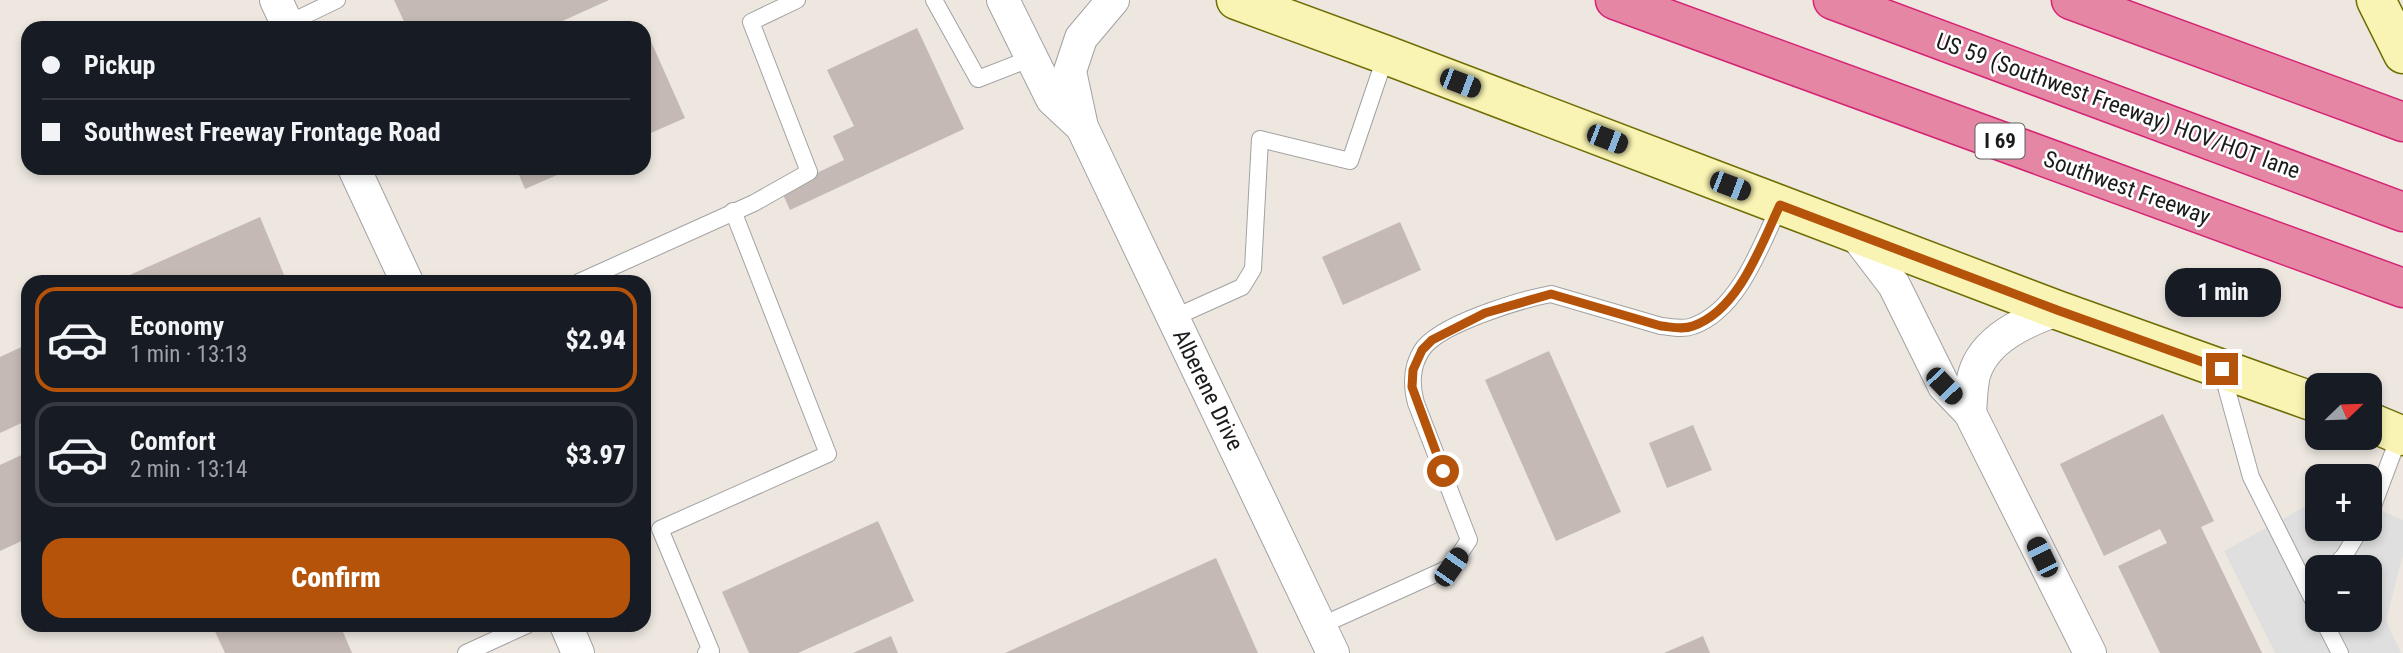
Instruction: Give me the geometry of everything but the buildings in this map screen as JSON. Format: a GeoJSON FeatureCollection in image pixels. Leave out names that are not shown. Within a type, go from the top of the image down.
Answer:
{"type":"FeatureCollection","features":[{"type":"Feature","properties":{"kind":"highway","name":"Southwest Freeway"},"geometry":{"type":"LineString","coordinates":[[1615,0],[2394,284]]}},
{"type":"Feature","properties":{"kind":"highway","name":"US 59 (Southwest Freeway) HOV/HOT lane"},"geometry":{"type":"LineString","coordinates":[[1833,0],[2403,212]]}},
{"type":"Feature","properties":{"kind":"highway"},"geometry":{"type":"LineString","coordinates":[[2071,0],[2403,122]]}},
{"type":"Feature","properties":{"kind":"main road"},"geometry":{"type":"LineString","coordinates":[[1236,0],[2057,310],[2305,399]]}},
{"type":"Feature","properties":{"kind":"main road"},"geometry":{"type":"LineString","coordinates":[[2376,0],[2403,54]]}},
{"type":"Feature","properties":{"kind":"street","name":"Alberene Drive"},"geometry":{"type":"LineString","coordinates":[[1003,0],[1052,99],[1082,127]]}},
{"type":"Feature","properties":{"kind":"street","name":"Alberene Drive"},"geometry":{"type":"LineString","coordinates":[[1113,0],[1081,38],[1070,71],[1082,127],[1327,639]]}},
{"type":"Feature","properties":{"kind":"street"},"geometry":{"type":"LineString","coordinates":[[357,175],[404,275]]}},
{"type":"Feature","properties":{"kind":"street"},"geometry":{"type":"LineString","coordinates":[[1855,234],[1894,285],[1944,386],[1970,413],[2090,653]]}},
{"type":"Feature","properties":{"kind":"street"},"geometry":{"type":"LineString","coordinates":[[1970,413],[1975,373],[1992,345],[2034,318],[2057,310]]}},
{"type":"Feature","properties":{"kind":"street"},"geometry":{"type":"LineString","coordinates":[[569,632],[578,653]]}},
{"type":"Feature","properties":{"kind":"lane"},"geometry":{"type":"LineString","coordinates":[[284,17],[337,0]]}},
{"type":"Feature","properties":{"kind":"lane"},"geometry":{"type":"LineString","coordinates":[[594,275],[754,203],[809,172],[751,22],[797,0]]}},
{"type":"Feature","properties":{"kind":"lane"},"geometry":{"type":"LineString","coordinates":[[934,0],[978,79],[1032,58]]}},
{"type":"Feature","properties":{"kind":"lane"},"geometry":{"type":"LineString","coordinates":[[1173,318],[1242,287],[1253,269],[1260,139],[1350,161],[1386,55]]}},
{"type":"Feature","properties":{"kind":"lane"},"geometry":{"type":"LineString","coordinates":[[1327,639],[1451,567],[1469,540],[1412,387],[1413,370],[1422,350],[1432,340],[1485,313],[1551,294],[1661,326],[1692,327],[1721,308],[1746,277],[1780,205]]}},
{"type":"Feature","properties":{"kind":"lane"},"geometry":{"type":"LineString","coordinates":[[706,653],[711,651],[660,529],[828,454],[733,211]]}},
{"type":"Feature","properties":{"kind":"lane"},"geometry":{"type":"LineString","coordinates":[[2222,369],[2251,477],[2305,573]]}},
{"type":"Feature","properties":{"kind":"lane"},"geometry":{"type":"LineString","coordinates":[[2381,464],[2389,424]]}},
{"type":"Feature","properties":{"kind":"lane"},"geometry":{"type":"LineString","coordinates":[[466,653],[512,632]]}},
{"type":"Feature","properties":{"kind":"lane"},"geometry":{"type":"LineString","coordinates":[[2329,632],[2340,653]]}},
{"type":"Feature","properties":{"kind":"shaded area"},"geometry":{"type":"Polygon","coordinates":[[[2305,507],[2305,541],[2382,541],[2382,511],[2403,520],[2403,555],[2386,620],[2401,653],[2275,653],[2224,551],[2305,507]]]}},
{"type":"Feature","properties":{"kind":"route"},"geometry":{"type":"LineString","coordinates":[[1443,471],[1412,387],[1413,370],[1422,350],[1432,340],[1485,313],[1551,294],[1661,326],[1692,327],[1721,308],[1746,277],[1780,205],[2222,369]]}}]}
